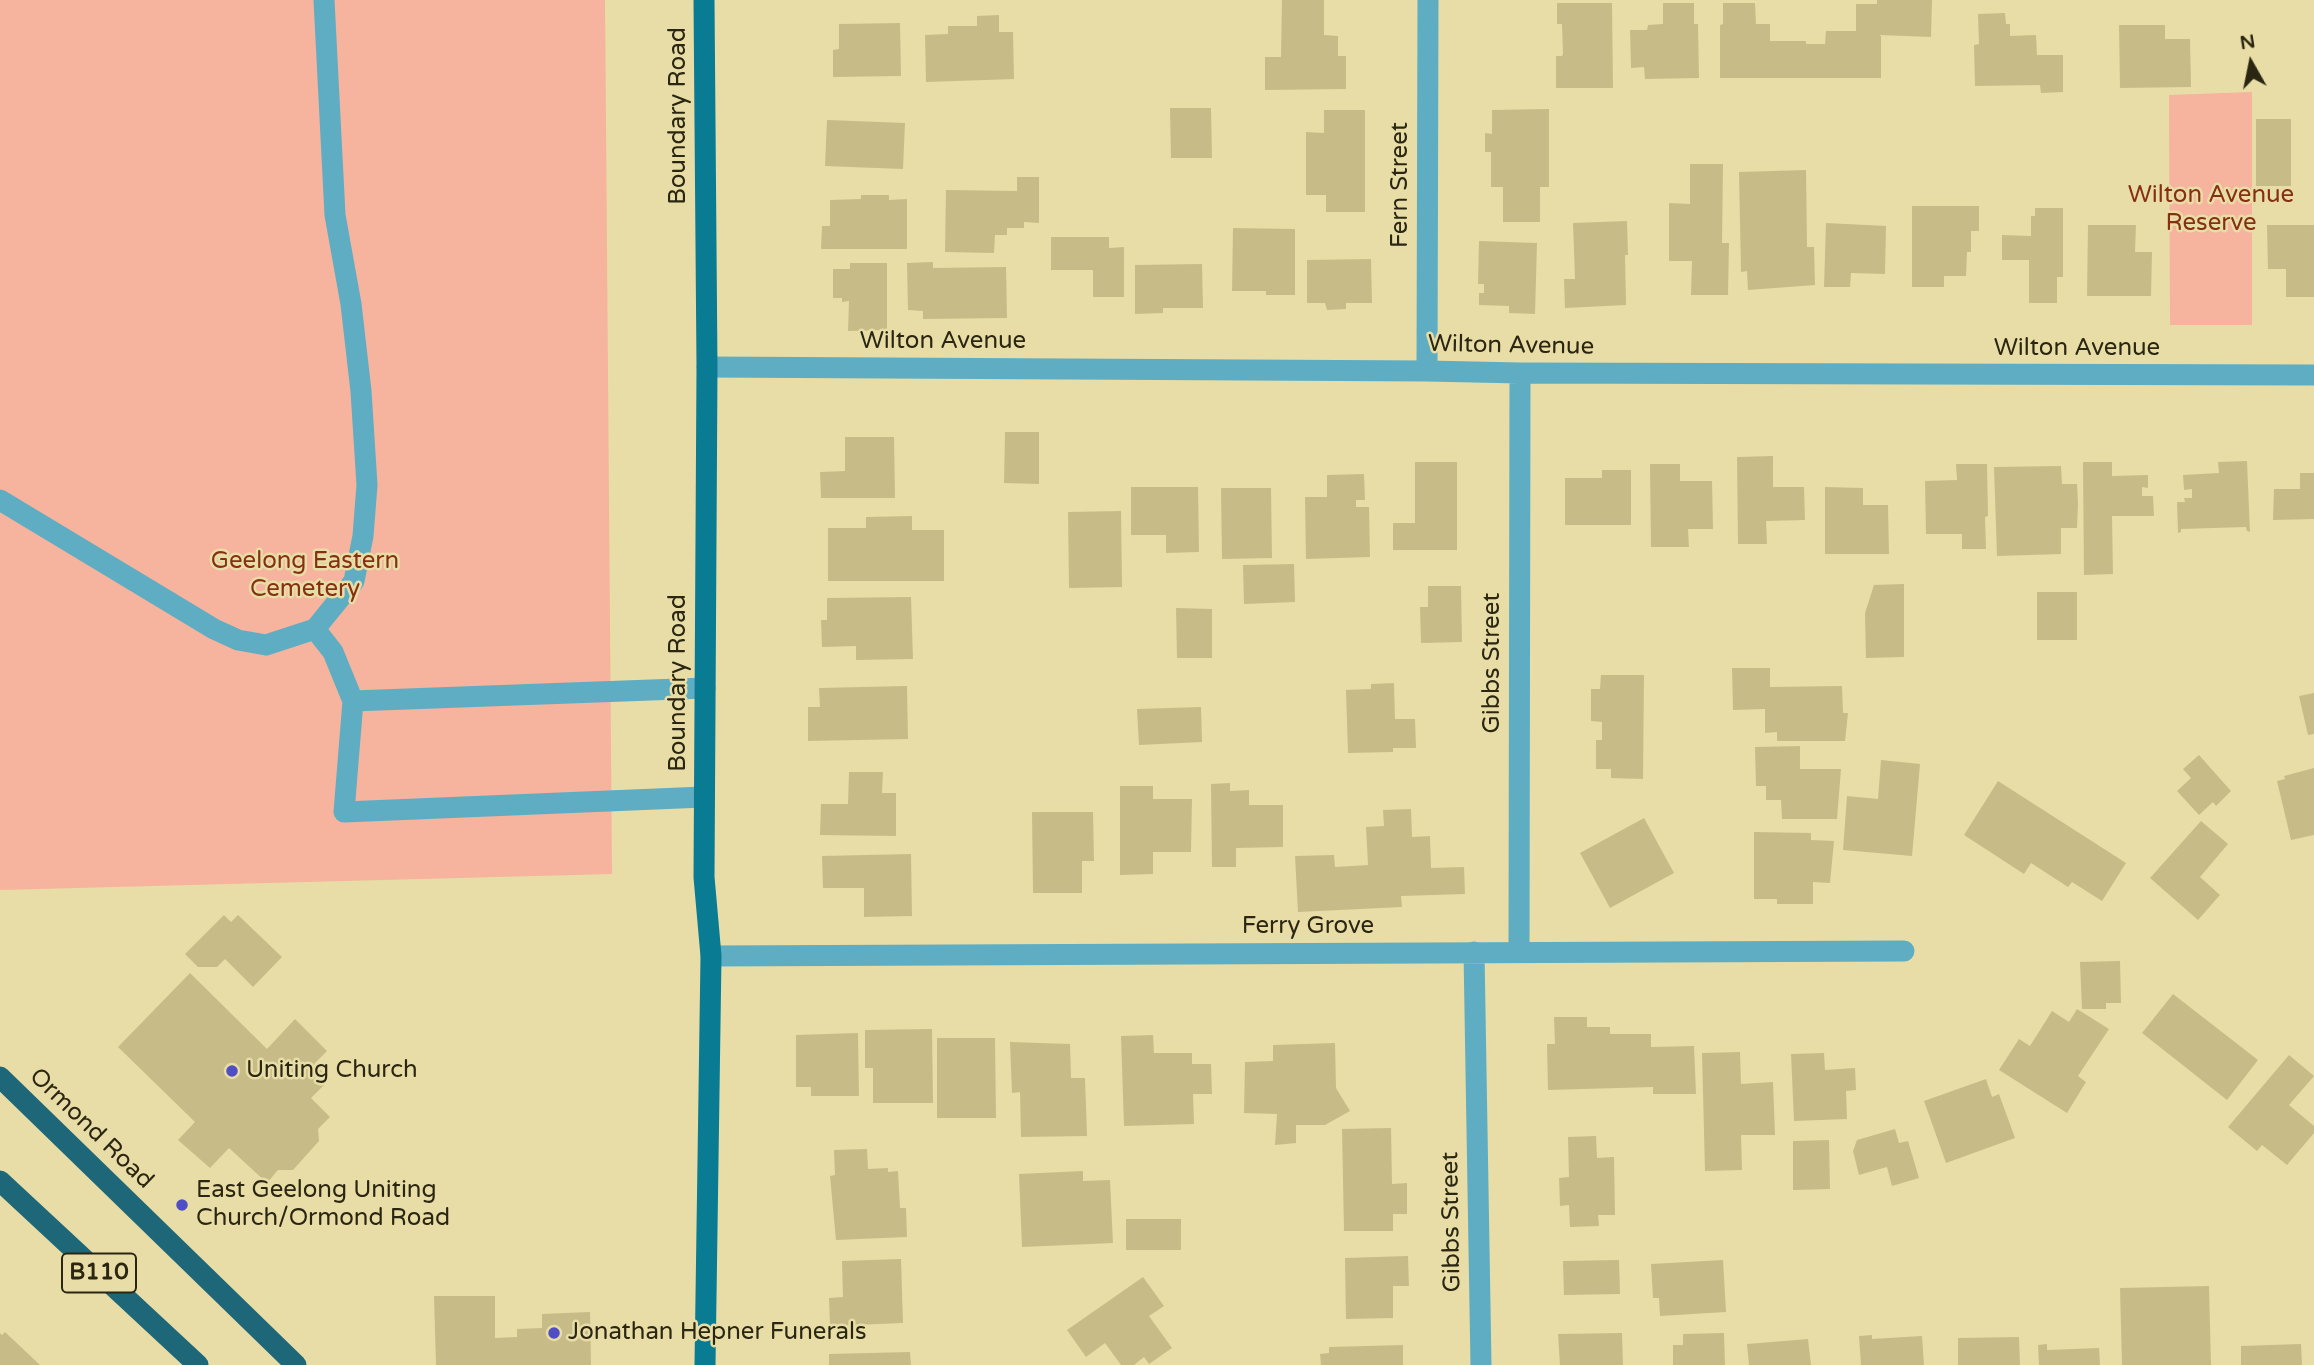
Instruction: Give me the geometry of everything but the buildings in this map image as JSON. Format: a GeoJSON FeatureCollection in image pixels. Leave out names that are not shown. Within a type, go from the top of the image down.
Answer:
{"type":"FeatureCollection","features":[{"type":"Feature","properties":{"kind":"highway","name":"Ormond Road"},"geometry":{"type":"LineString","coordinates":[[0,1077],[296,1365]]}},
{"type":"Feature","properties":{"kind":"highway","name":"B110"},"geometry":{"type":"LineString","coordinates":[[0,1181],[198,1365]]}},
{"type":"Feature","properties":{"kind":"main road","name":"Boundary Road"},"geometry":{"type":"LineString","coordinates":[[704,0],[707,367],[704,877],[711,956],[705,1365]]}},
{"type":"Feature","properties":{"kind":"street"},"geometry":{"type":"LineString","coordinates":[[0,500],[214,629],[238,640],[266,645],[315,629],[354,581],[363,536],[367,485],[361,391],[351,304],[335,215],[324,0]]}},
{"type":"Feature","properties":{"kind":"street","name":"Fern Street"},"geometry":{"type":"LineString","coordinates":[[1427,371],[1428,0]]}},
{"type":"Feature","properties":{"kind":"street","name":"Wilton Avenue"},"geometry":{"type":"LineString","coordinates":[[707,367],[2314,375]]}},
{"type":"Feature","properties":{"kind":"street","name":"Gibbs Street"},"geometry":{"type":"LineString","coordinates":[[1520,373],[1520,952]]}},
{"type":"Feature","properties":{"kind":"street"},"geometry":{"type":"LineString","coordinates":[[315,629],[333,652],[353,701],[344,812],[704,797]]}},
{"type":"Feature","properties":{"kind":"street"},"geometry":{"type":"LineString","coordinates":[[353,701],[705,688]]}},
{"type":"Feature","properties":{"kind":"street","name":"Ferry Grove"},"geometry":{"type":"LineString","coordinates":[[711,956],[1904,951]]}},
{"type":"Feature","properties":{"kind":"street","name":"Gibbs Street"},"geometry":{"type":"LineString","coordinates":[[1474,952],[1481,1365]]}},
{"type":"Feature","properties":{"kind":"green space","name":"Geelong Eastern Cemetery"},"geometry":{"type":"Polygon","coordinates":[[[0,0],[605,0],[612,874],[0,890],[0,0]]]}},
{"type":"Feature","properties":{"kind":"green space","name":"Wilton Avenue Reserve"},"geometry":{"type":"Polygon","coordinates":[[[2252,92],[2252,325],[2170,325],[2169,95],[2252,92]]]}},
{"type":"Feature","properties":{"kind":"place","name":"Uniting Church"},"geometry":{"type":"Point","coordinates":[232,1071]}},
{"type":"Feature","properties":{"kind":"place","name":"East Geelong Uniting Church/Ormond Road"},"geometry":{"type":"Point","coordinates":[182,1205]}},
{"type":"Feature","properties":{"kind":"place","name":"Jonathan Hepner Funerals"},"geometry":{"type":"Point","coordinates":[554,1333]}}]}
